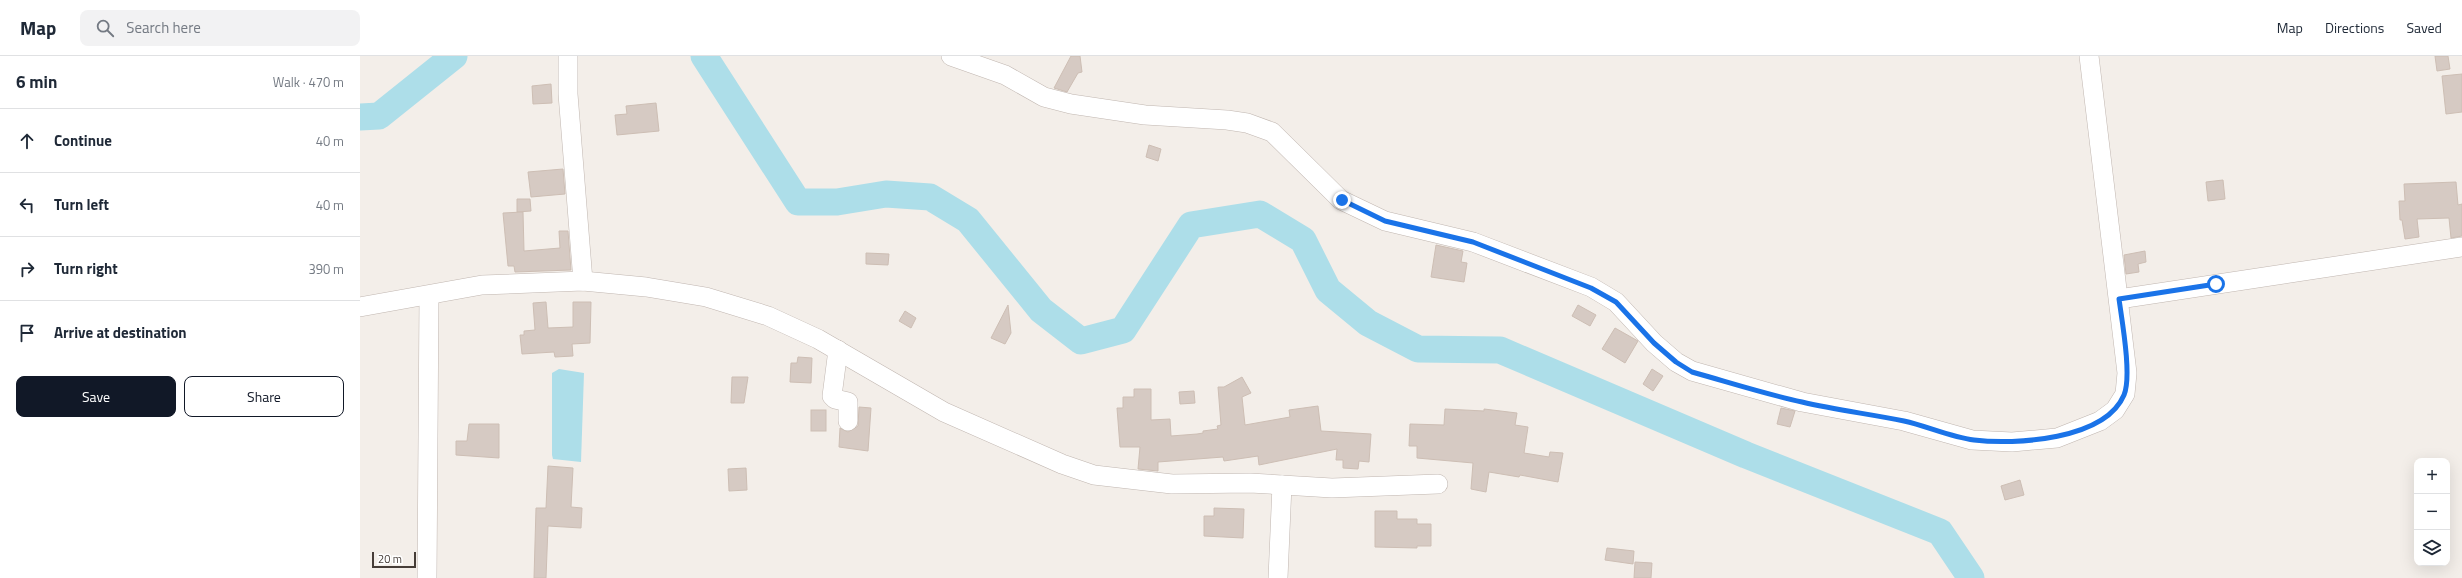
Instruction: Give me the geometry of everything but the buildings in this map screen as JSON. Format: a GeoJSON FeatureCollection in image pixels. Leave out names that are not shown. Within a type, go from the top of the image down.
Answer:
{"type":"FeatureCollection","features":[{"type":"Feature","properties":{"kind":"street"},"geometry":{"type":"LineString","coordinates":[[568,56],[568,94],[583,281]]}},
{"type":"Feature","properties":{"kind":"street"},"geometry":{"type":"LineString","coordinates":[[951,56],[1005,75],[1044,97],[1071,104],[1145,115],[1240,122],[1272,132],[1342,200],[1385,221],[1473,242],[1591,288],[1616,302],[1654,343],[1676,362],[1692,372],[1802,402],[1904,421],[1972,440],[2012,442],[2057,438],[2100,421],[2115,410],[2125,394],[2127,373],[2089,56]]}},
{"type":"Feature","properties":{"kind":"street"},"geometry":{"type":"LineString","coordinates":[[2119,299],[2462,247]]}},
{"type":"Feature","properties":{"kind":"street"},"geometry":{"type":"LineString","coordinates":[[360,307],[429,296],[482,284],[583,281],[646,287],[706,296],[768,316],[838,350],[944,412],[1062,464],[1094,474],[1172,484],[1282,485],[1332,488],[1438,484]]}},
{"type":"Feature","properties":{"kind":"street"},"geometry":{"type":"LineString","coordinates":[[427,578],[429,296]]}},
{"type":"Feature","properties":{"kind":"street"},"geometry":{"type":"LineString","coordinates":[[838,350],[832,396],[835,399],[848,402],[848,421]]}},
{"type":"Feature","properties":{"kind":"street"},"geometry":{"type":"LineString","coordinates":[[1278,578],[1282,485]]}},
{"type":"Feature","properties":{"kind":"water"},"geometry":{"type":"Polygon","coordinates":[[[559,369],[584,373],[581,462],[553,459],[552,455],[552,373],[559,369]]]}},
{"type":"Feature","properties":{"kind":"waterway"},"geometry":{"type":"LineString","coordinates":[[360,117],[379,116],[454,56]]}},
{"type":"Feature","properties":{"kind":"waterway"},"geometry":{"type":"LineString","coordinates":[[704,56],[798,202],[837,202],[886,194],[930,197],[968,220],[1041,310],[1081,341],[1123,330],[1191,225],[1260,214],[1303,240],[1328,290],[1368,323],[1418,349],[1500,350],[1746,455],[1940,532],[1971,578]]}},
{"type":"Feature","properties":{"kind":"route"},"geometry":{"type":"LineString","coordinates":[[1342,200],[1385,221],[1473,242],[1565,276],[1591,288],[1616,302],[1654,343],[1676,362],[1692,372],[1802,402],[1904,421],[1972,440],[2012,442],[2057,438],[2100,421],[2115,410],[2125,394],[2127,373],[2119,299],[2216,284]]}}]}
